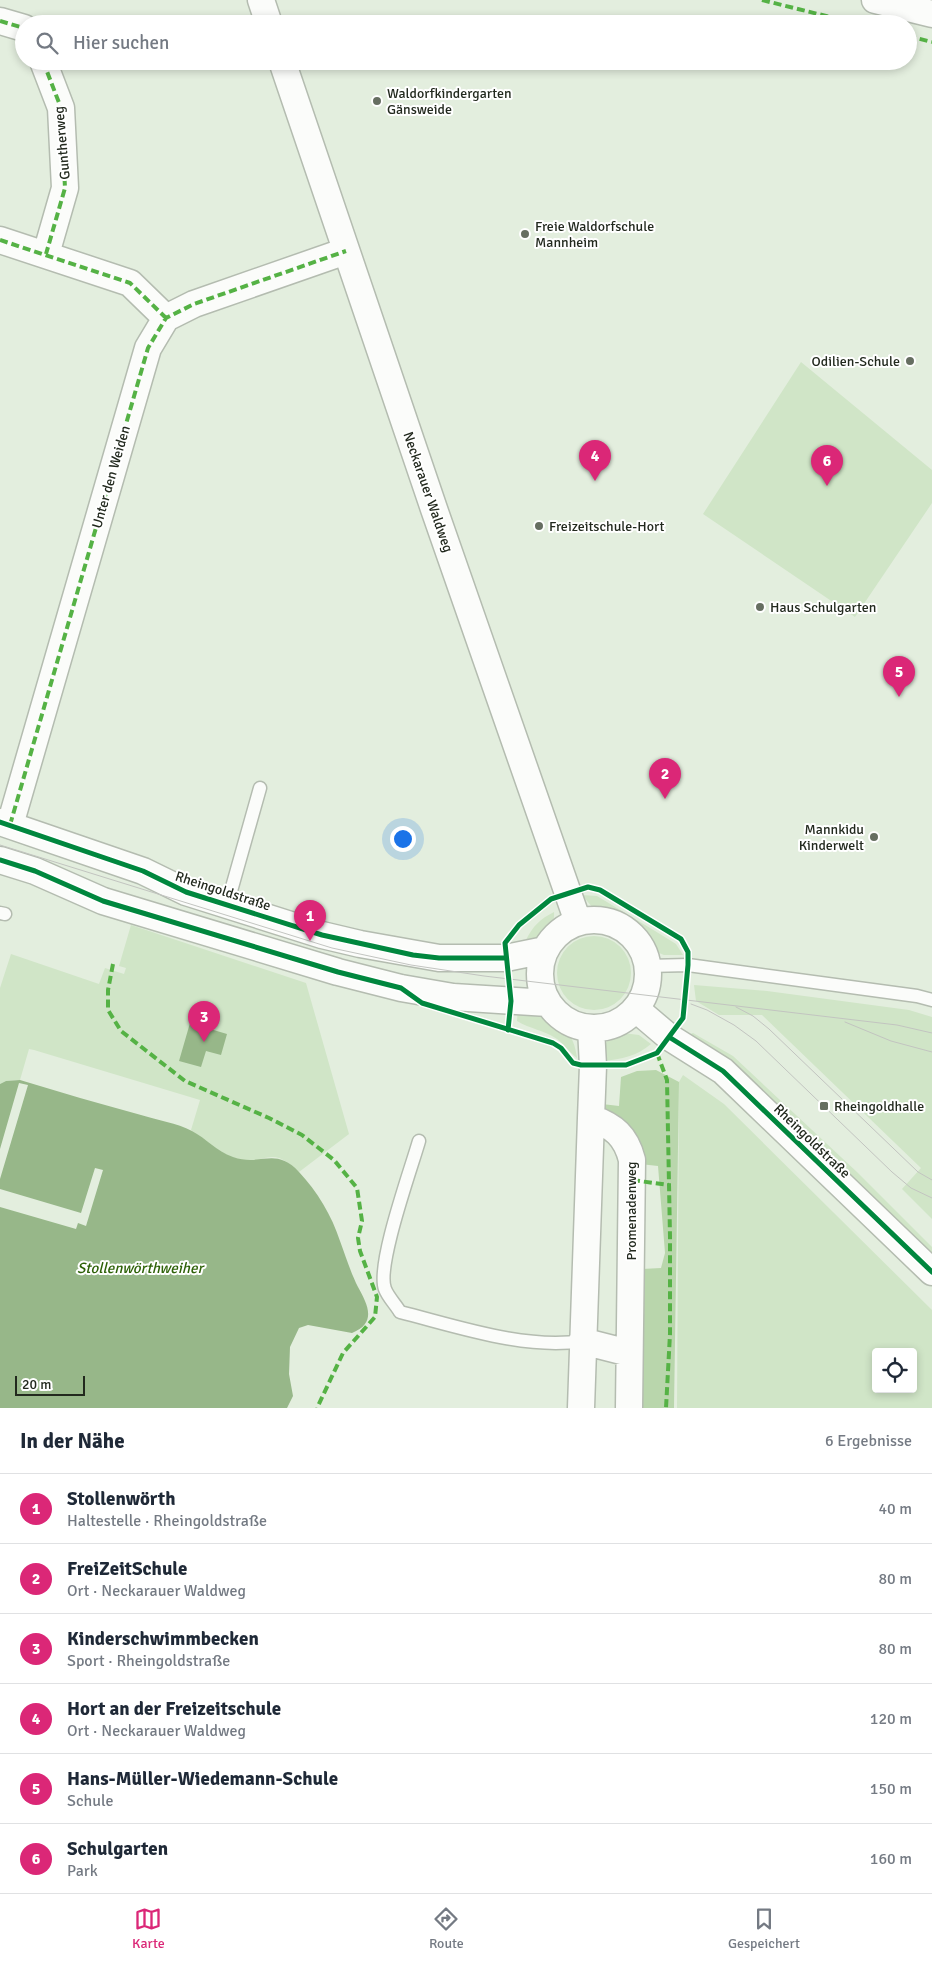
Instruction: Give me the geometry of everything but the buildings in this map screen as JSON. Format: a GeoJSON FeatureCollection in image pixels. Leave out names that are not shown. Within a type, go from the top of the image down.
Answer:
{"type":"FeatureCollection","features":[{"type":"Feature","properties":{"kind":"street"},"geometry":{"type":"LineString","coordinates":[[261,0],[266,15]]}},
{"type":"Feature","properties":{"kind":"street"},"geometry":{"type":"LineString","coordinates":[[884,1],[932,14]]}},
{"type":"Feature","properties":{"kind":"street"},"geometry":{"type":"LineString","coordinates":[[0,21],[15,25]]}},
{"type":"Feature","properties":{"kind":"street","name":"Guntherweg"},"geometry":{"type":"LineString","coordinates":[[46,70],[61,108],[66,188],[46,254]]}},
{"type":"Feature","properties":{"kind":"street","name":"Neckarauer Waldweg"},"geometry":{"type":"LineString","coordinates":[[285,70],[434,509],[578,922]]}},
{"type":"Feature","properties":{"kind":"street"},"geometry":{"type":"LineString","coordinates":[[0,240],[130,283],[166,318],[194,304],[346,251]]}},
{"type":"Feature","properties":{"kind":"street","name":"Unter den Weiden"},"geometry":{"type":"LineString","coordinates":[[5,823],[148,348],[166,318]]}},
{"type":"Feature","properties":{"kind":"street","name":"Rheingoldstraße"},"geometry":{"type":"LineString","coordinates":[[5,823],[143,871],[186,892],[322,935],[413,955],[439,958],[506,958],[546,950]]}},
{"type":"Feature","properties":{"kind":"street"},"geometry":{"type":"LineString","coordinates":[[0,860],[35,871],[103,901],[338,972],[401,988],[453,997],[548,1002]]}},
{"type":"Feature","properties":{"kind":"street"},"geometry":{"type":"LineString","coordinates":[[605,920],[618,925],[629,932],[645,953],[648,966],[648,985],[645,994],[636,1010],[616,1024],[604,1028],[578,1026],[566,1021],[556,1013],[548,1002],[540,982],[542,960],[546,950],[559,932],[578,922],[605,920]]}},
{"type":"Feature","properties":{"kind":"street","name":"Rheingoldstraße"},"geometry":{"type":"LineString","coordinates":[[636,1010],[669,1037],[722,1071],[932,1272]]}},
{"type":"Feature","properties":{"kind":"street"},"geometry":{"type":"LineString","coordinates":[[581,1408],[593,1066],[591,1028]]}},
{"type":"Feature","properties":{"kind":"street","name":"Promenadenweg"},"geometry":{"type":"LineString","coordinates":[[591,1118],[605,1123],[618,1132],[629,1147],[632,1160],[629,1408]]}},
{"type":"Feature","properties":{"kind":"street"},"geometry":{"type":"LineString","coordinates":[[582,1341],[630,1353]]}},
{"type":"Feature","properties":{"kind":"lane","name":"Rheingoldstraße"},"geometry":{"type":"LineString","coordinates":[[227,905],[260,788]]}},
{"type":"Feature","properties":{"kind":"lane"},"geometry":{"type":"LineString","coordinates":[[648,966],[688,964],[917,996],[932,1000]]}},
{"type":"Feature","properties":{"kind":"lane"},"geometry":{"type":"LineString","coordinates":[[419,1141],[390,1240],[384,1270],[385,1289],[400,1312],[496,1336],[562,1344],[582,1341]]}},
{"type":"Feature","properties":{"kind":"shaded area"},"geometry":{"type":"Polygon","coordinates":[[[801,362],[932,470],[932,503],[855,617],[703,514],[801,362]]]}},
{"type":"Feature","properties":{"kind":"shaded area"},"geometry":{"type":"Polygon","coordinates":[[[582,895],[597,896],[676,944],[683,955],[664,955],[652,950],[643,933],[631,923],[593,908],[582,895]]]}},
{"type":"Feature","properties":{"kind":"shaded area"},"geometry":{"type":"Polygon","coordinates":[[[554,912],[552,926],[544,936],[537,942],[526,940],[537,923],[554,912]]]}},
{"type":"Feature","properties":{"kind":"shaded area"},"geometry":{"type":"Polygon","coordinates":[[[131,925],[306,983],[349,1134],[299,1172],[280,1158],[269,1157],[245,1161],[223,1153],[210,1144],[191,1130],[200,1100],[34,1050],[29,1049],[20,1080],[6,1081],[0,1084],[0,988],[11,954],[99,984],[105,968],[124,974],[126,968],[119,966],[131,925]]]}},
{"type":"Feature","properties":{"kind":"shaded area"},"geometry":{"type":"Polygon","coordinates":[[[587,936],[601,936],[615,942],[625,952],[631,966],[631,980],[625,994],[615,1004],[601,1010],[587,1010],[573,1004],[563,994],[557,980],[557,966],[563,952],[573,942],[587,936]]]}},
{"type":"Feature","properties":{"kind":"shaded area"},"geometry":{"type":"Polygon","coordinates":[[[694,985],[767,991],[909,1010],[932,1017],[932,1219],[902,1189],[921,1168],[762,1015],[719,1015],[696,1001],[694,985]]]}},
{"type":"Feature","properties":{"kind":"shaded area"},"geometry":{"type":"Polygon","coordinates":[[[518,1008],[557,1022],[570,1036],[575,1046],[577,1058],[557,1039],[517,1021],[518,1008]]]}},
{"type":"Feature","properties":{"kind":"shaded area"},"geometry":{"type":"Polygon","coordinates":[[[623,1033],[639,1035],[651,1044],[629,1056],[603,1061],[603,1049],[609,1039],[623,1033]]]}},
{"type":"Feature","properties":{"kind":"shaded area"},"geometry":{"type":"Polygon","coordinates":[[[693,1033],[733,1056],[857,1172],[932,1247],[932,1257],[684,1037],[693,1033]]]}},
{"type":"Feature","properties":{"kind":"shaded area"},"geometry":{"type":"Polygon","coordinates":[[[656,1070],[679,1082],[674,1408],[636,1408],[642,1269],[661,1268],[665,1253],[658,1166],[640,1164],[601,1114],[602,1104],[619,1106],[621,1077],[637,1071],[656,1070]]]}},
{"type":"Feature","properties":{"kind":"shaded area"},"geometry":{"type":"Polygon","coordinates":[[[683,1075],[724,1104],[932,1310],[932,1408],[677,1408],[679,1082],[683,1075]]]}},
{"type":"Feature","properties":{"kind":"water"},"geometry":{"type":"Polygon","coordinates":[[[190,1023],[227,1034],[221,1055],[206,1051],[201,1067],[179,1061],[190,1023]]]}},
{"type":"Feature","properties":{"kind":"water","name":"Stollenwörthweiher"},"geometry":{"type":"Polygon","coordinates":[[[20,1080],[180,1126],[192,1131],[222,1152],[233,1157],[252,1160],[275,1158],[282,1160],[290,1164],[306,1179],[333,1222],[353,1275],[365,1300],[368,1319],[360,1329],[352,1333],[308,1325],[299,1328],[290,1347],[289,1374],[293,1396],[287,1408],[0,1408],[0,1084],[6,1081],[20,1080]]]}},
{"type":"Feature","properties":{"kind":"pier"},"geometry":{"type":"Polygon","coordinates":[[[19,1083],[28,1085],[0,1179],[0,1149],[19,1083]]]}},
{"type":"Feature","properties":{"kind":"pier"},"geometry":{"type":"Polygon","coordinates":[[[95,1168],[103,1170],[86,1226],[78,1223],[76,1229],[0,1207],[0,1189],[81,1213],[95,1168]]]}},
{"type":"Feature","properties":{"kind":"tram line"},"geometry":{"type":"LineString","coordinates":[[0,845],[332,948],[411,965],[484,976],[897,1025],[932,1033]]}},
{"type":"Feature","properties":{"kind":"tram line"},"geometry":{"type":"LineString","coordinates":[[691,1004],[707,1010],[734,1025],[756,1041],[892,1172],[911,1188],[932,1198]]}},
{"type":"Feature","properties":{"kind":"tram line"},"geometry":{"type":"LineString","coordinates":[[736,1007],[753,1016],[769,1029],[918,1172],[932,1180]]}},
{"type":"Feature","properties":{"kind":"tram line"},"geometry":{"type":"LineString","coordinates":[[845,1022],[891,1041],[932,1052]]}},
{"type":"Feature","properties":{"kind":"marked path"},"geometry":{"type":"LineString","coordinates":[[762,0],[822,15]]}},
{"type":"Feature","properties":{"kind":"marked path"},"geometry":{"type":"LineString","coordinates":[[0,21],[15,25]]}},
{"type":"Feature","properties":{"kind":"marked path"},"geometry":{"type":"LineString","coordinates":[[917,38],[932,42]]}},
{"type":"Feature","properties":{"kind":"marked path"},"geometry":{"type":"LineString","coordinates":[[46,70],[61,108],[65,188],[46,254]]}},
{"type":"Feature","properties":{"kind":"marked path"},"geometry":{"type":"LineString","coordinates":[[0,240],[130,283],[166,318]]}},
{"type":"Feature","properties":{"kind":"marked path"},"geometry":{"type":"LineString","coordinates":[[10,825],[148,348],[166,318],[194,304],[346,251]]}},
{"type":"Feature","properties":{"kind":"marked path"},"geometry":{"type":"LineString","coordinates":[[113,964],[108,990],[108,1010],[121,1031],[185,1081],[269,1118],[302,1135],[334,1160],[357,1188],[362,1221],[358,1238],[360,1251],[377,1297],[375,1317],[343,1353],[317,1408]]}},
{"type":"Feature","properties":{"kind":"marked path"},"geometry":{"type":"LineString","coordinates":[[657,1053],[667,1080],[670,1334],[666,1408]]}},
{"type":"Feature","properties":{"kind":"marked path"},"geometry":{"type":"LineString","coordinates":[[632,1180],[669,1185]]}},
{"type":"Feature","properties":{"kind":"cycle path"},"geometry":{"type":"LineString","coordinates":[[0,822],[143,871],[186,892],[322,935],[413,955],[439,958],[506,958]]}},
{"type":"Feature","properties":{"kind":"cycle path"},"geometry":{"type":"LineString","coordinates":[[0,860],[35,871],[103,901],[338,972],[401,988],[422,1003],[553,1043],[561,1048],[573,1063],[581,1065],[626,1065],[657,1053],[683,1018],[688,952],[681,939],[600,890],[588,887],[551,899],[519,925],[505,943],[511,1001],[508,1030]]}},
{"type":"Feature","properties":{"kind":"cycle path"},"geometry":{"type":"LineString","coordinates":[[669,1037],[723,1071],[932,1272]]}},
{"type":"Feature","properties":{"kind":"place","name":"Waldorfkindergarten Gänsweide"},"geometry":{"type":"Point","coordinates":[377,101]}},
{"type":"Feature","properties":{"kind":"place","name":"Freie Waldorfschule Mannheim"},"geometry":{"type":"Point","coordinates":[525,234]}},
{"type":"Feature","properties":{"kind":"place","name":"Odilien-Schule"},"geometry":{"type":"Point","coordinates":[910,361]}},
{"type":"Feature","properties":{"kind":"place","name":"Hort an der Freizeitschule"},"geometry":{"type":"Point","coordinates":[595,481]}},
{"type":"Feature","properties":{"kind":"place","name":"Schulgarten"},"geometry":{"type":"Point","coordinates":[827,486]}},
{"type":"Feature","properties":{"kind":"place","name":"Freizeitschule-Hort"},"geometry":{"type":"Point","coordinates":[539,526]}},
{"type":"Feature","properties":{"kind":"place","name":"Haus Schulgarten"},"geometry":{"type":"Point","coordinates":[760,607]}},
{"type":"Feature","properties":{"kind":"place","name":"Hans-Müller-Wiedemann-Schule"},"geometry":{"type":"Point","coordinates":[899,697]}},
{"type":"Feature","properties":{"kind":"place","name":"FreiZeitSchule"},"geometry":{"type":"Point","coordinates":[665,799]}},
{"type":"Feature","properties":{"kind":"place","name":"Mannkidu Kinderwelt"},"geometry":{"type":"Point","coordinates":[874,837]}},
{"type":"Feature","properties":{"kind":"place","name":"Stollenwörth"},"geometry":{"type":"Point","coordinates":[310,941]}},
{"type":"Feature","properties":{"kind":"place","name":"Kinderschwimmbecken"},"geometry":{"type":"Point","coordinates":[204,1042]}},
{"type":"Feature","properties":{"kind":"place","name":"Rheingoldhalle"},"geometry":{"type":"Point","coordinates":[824,1106]}}]}
